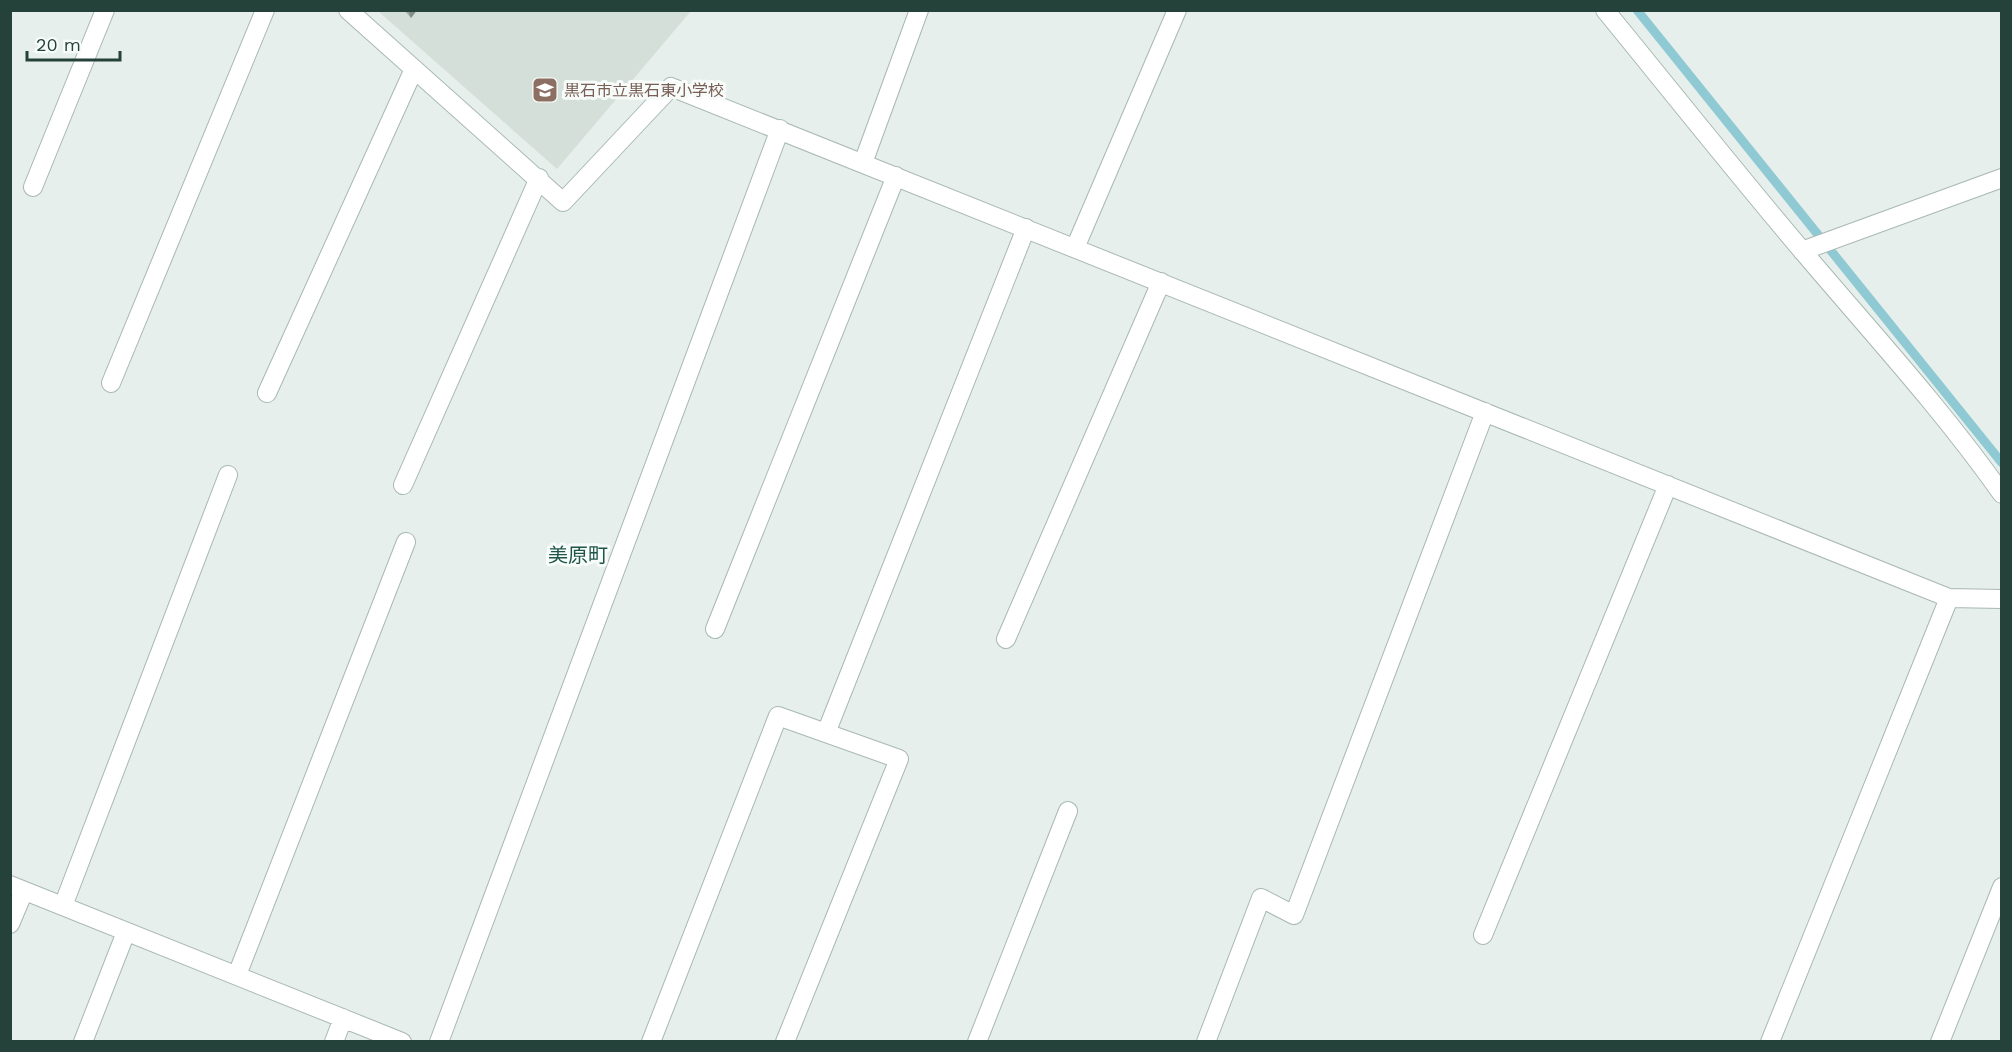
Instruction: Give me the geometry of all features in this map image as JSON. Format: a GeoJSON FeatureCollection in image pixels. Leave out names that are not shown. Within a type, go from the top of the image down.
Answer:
{"type":"FeatureCollection","features":[{"type":"Feature","properties":{"kind":"street"},"geometry":{"type":"LineString","coordinates":[[33,187],[105,10]]}},
{"type":"Feature","properties":{"kind":"street"},"geometry":{"type":"LineString","coordinates":[[111,383],[265,10]]}},
{"type":"Feature","properties":{"kind":"street"},"geometry":{"type":"LineString","coordinates":[[348,10],[539,178],[563,202],[671,87],[1949,598],[2001,599]]}},
{"type":"Feature","properties":{"kind":"street"},"geometry":{"type":"LineString","coordinates":[[863,163],[919,10]]}},
{"type":"Feature","properties":{"kind":"street"},"geometry":{"type":"LineString","coordinates":[[1075,248],[1177,10]]}},
{"type":"Feature","properties":{"kind":"street"},"geometry":{"type":"LineString","coordinates":[[1605,10],[1802,251],[1976,457],[2001,494]]}},
{"type":"Feature","properties":{"kind":"street"},"geometry":{"type":"LineString","coordinates":[[267,393],[414,69]]}},
{"type":"Feature","properties":{"kind":"street"},"geometry":{"type":"LineString","coordinates":[[440,1041],[780,129]]}},
{"type":"Feature","properties":{"kind":"street"},"geometry":{"type":"LineString","coordinates":[[715,629],[896,176]]}},
{"type":"Feature","properties":{"kind":"street"},"geometry":{"type":"LineString","coordinates":[[403,485],[539,178]]}},
{"type":"Feature","properties":{"kind":"street"},"geometry":{"type":"LineString","coordinates":[[1802,251],[2001,178]]}},
{"type":"Feature","properties":{"kind":"street"},"geometry":{"type":"LineString","coordinates":[[826,733],[1026,228]]}},
{"type":"Feature","properties":{"kind":"street"},"geometry":{"type":"LineString","coordinates":[[1006,639],[1161,282]]}},
{"type":"Feature","properties":{"kind":"street"},"geometry":{"type":"LineString","coordinates":[[1206,1041],[1261,898],[1294,915],[1485,412]]}},
{"type":"Feature","properties":{"kind":"street"},"geometry":{"type":"LineString","coordinates":[[63,906],[228,476]]}},
{"type":"Feature","properties":{"kind":"street"},"geometry":{"type":"LineString","coordinates":[[1483,935],[1668,485]]}},
{"type":"Feature","properties":{"kind":"street"},"geometry":{"type":"LineString","coordinates":[[237,975],[406,542]]}},
{"type":"Feature","properties":{"kind":"street"},"geometry":{"type":"LineString","coordinates":[[1770,1041],[1949,598]]}},
{"type":"Feature","properties":{"kind":"street"},"geometry":{"type":"LineString","coordinates":[[651,1041],[778,716],[899,759],[785,1041]]}},
{"type":"Feature","properties":{"kind":"street"},"geometry":{"type":"LineString","coordinates":[[977,1041],[1068,811]]}},
{"type":"Feature","properties":{"kind":"street"},"geometry":{"type":"LineString","coordinates":[[1940,1041],[2001,887]]}},
{"type":"Feature","properties":{"kind":"street"},"geometry":{"type":"LineString","coordinates":[[10,924],[17,888],[402,1041]]}},
{"type":"Feature","properties":{"kind":"street"},"geometry":{"type":"LineString","coordinates":[[83,1041],[126,932]]}},
{"type":"Feature","properties":{"kind":"street"},"geometry":{"type":"LineString","coordinates":[[334,1041],[343,1018]]}},
{"type":"Feature","properties":{"kind":"shaded area","name":"黒石市立黒石東小学校"},"geometry":{"type":"Polygon","coordinates":[[[378,11],[691,11],[557,169],[378,11]]]}},
{"type":"Feature","properties":{"kind":"waterway"},"geometry":{"type":"LineString","coordinates":[[1637,10],[2002,463]]}},
{"type":"Feature","properties":{"kind":"place","name":"黒石市立黒石東小学校"},"geometry":{"type":"Point","coordinates":[545,90]}},
{"type":"Feature","properties":{"kind":"district","name":"美原町"},"geometry":{"type":"Point","coordinates":[578,555]}}]}
